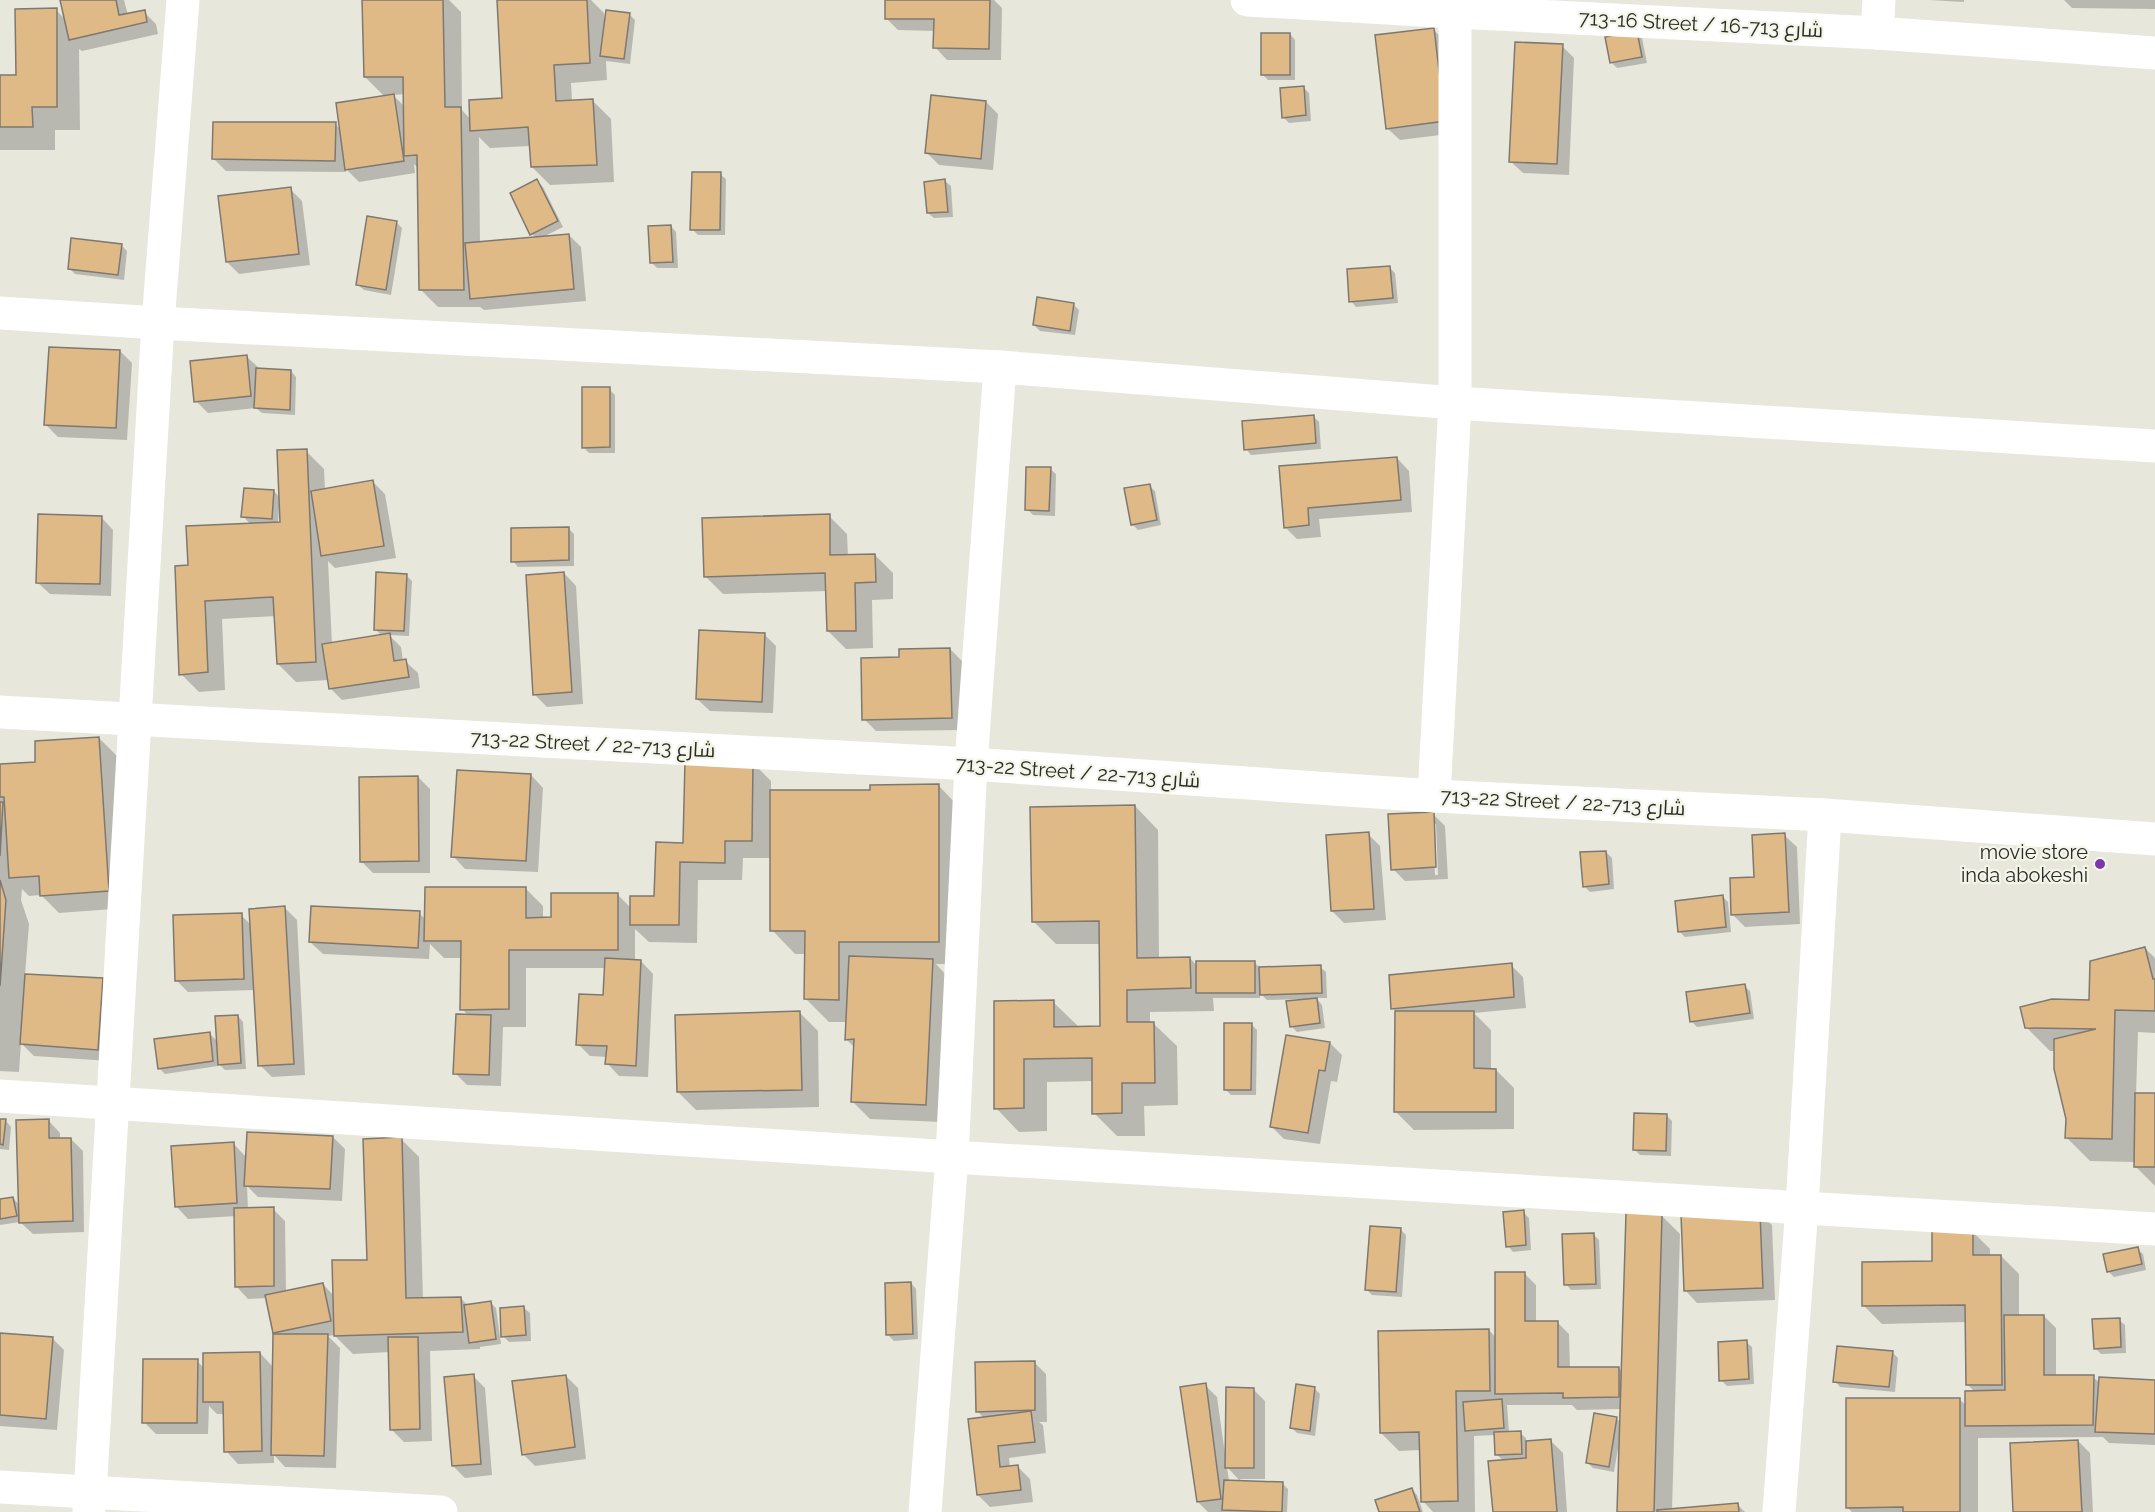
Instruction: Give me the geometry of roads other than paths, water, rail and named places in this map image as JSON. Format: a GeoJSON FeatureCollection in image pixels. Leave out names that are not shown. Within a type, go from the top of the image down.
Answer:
{"type":"FeatureCollection","features":[{"type":"Feature","properties":{"kind":"street"},"geometry":{"type":"LineString","coordinates":[[90,1502],[158,323],[183,0]]}},
{"type":"Feature","properties":{"kind":"street","name":"713-16 Street / شارع 713-16"},"geometry":{"type":"LineString","coordinates":[[1247,0],[1877,33],[2155,53]]}},
{"type":"Feature","properties":{"kind":"street"},"geometry":{"type":"LineString","coordinates":[[1877,33],[1879,0]]}},
{"type":"Feature","properties":{"kind":"street"},"geometry":{"type":"LineString","coordinates":[[1434,796],[1455,403],[1455,12]]}},
{"type":"Feature","properties":{"kind":"street"},"geometry":{"type":"LineString","coordinates":[[0,313],[1000,367],[1455,403],[2155,446]]}},
{"type":"Feature","properties":{"kind":"street"},"geometry":{"type":"LineString","coordinates":[[925,1512],[952,1157],[971,765],[1000,367]]}},
{"type":"Feature","properties":{"kind":"street","name":"713-22 Street / شارع 713-22"},"geometry":{"type":"LineString","coordinates":[[0,712],[971,765],[1434,796],[1825,815],[2155,839]]}},
{"type":"Feature","properties":{"kind":"street"},"geometry":{"type":"LineString","coordinates":[[1779,1512],[1802,1207],[1825,815]]}},
{"type":"Feature","properties":{"kind":"street"},"geometry":{"type":"LineString","coordinates":[[0,1096],[952,1157],[2155,1229]]}},
{"type":"Feature","properties":{"kind":"street"},"geometry":{"type":"LineString","coordinates":[[0,1487],[90,1502],[441,1512]]}},
{"type":"Feature","properties":{"kind":"place","name":"movie store inda abokeshi"},"geometry":{"type":"Point","coordinates":[2100,864]}}]}
